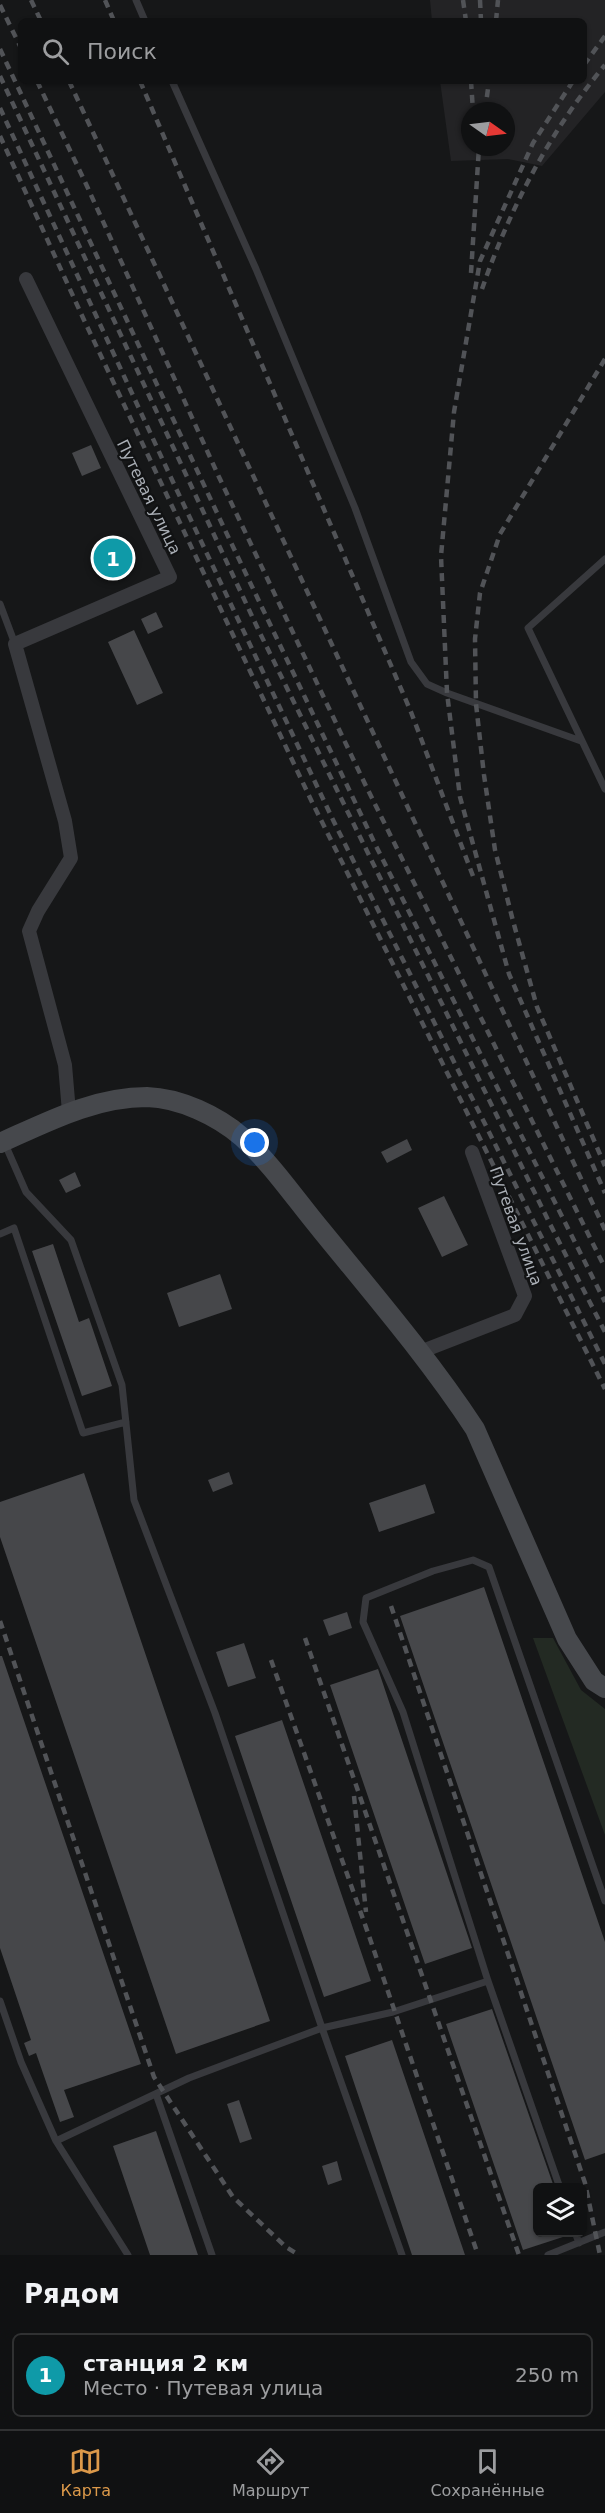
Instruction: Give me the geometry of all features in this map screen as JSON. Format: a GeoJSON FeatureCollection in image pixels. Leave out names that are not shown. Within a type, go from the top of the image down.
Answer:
{"type":"FeatureCollection","features":[{"type":"Feature","properties":{"kind":"main road"},"geometry":{"type":"LineString","coordinates":[[2,1142],[69,1112],[108,1101],[148,1097],[173,1101],[197,1109],[242,1136],[420,1352],[475,1429],[567,1638],[594,1680],[605,1688]]}},
{"type":"Feature","properties":{"kind":"street","name":"Путевая улица"},"geometry":{"type":"LineString","coordinates":[[15,644],[170,578],[26,279]]}},
{"type":"Feature","properties":{"kind":"street"},"geometry":{"type":"LineString","coordinates":[[15,644],[65,821],[71,858],[38,911],[29,931],[65,1065],[69,1112]]}},
{"type":"Feature","properties":{"kind":"street","name":"Путевая улица"},"geometry":{"type":"LineString","coordinates":[[420,1352],[515,1315],[525,1296],[472,1152]]}},
{"type":"Feature","properties":{"kind":"lane"},"geometry":{"type":"LineString","coordinates":[[136,0],[144,18]]}},
{"type":"Feature","properties":{"kind":"lane"},"geometry":{"type":"LineString","coordinates":[[173,84],[256,269],[355,508],[411,662],[427,684],[581,741]]}},
{"type":"Feature","properties":{"kind":"lane"},"geometry":{"type":"LineString","coordinates":[[605,559],[528,628],[605,789]]}},
{"type":"Feature","properties":{"kind":"lane"},"geometry":{"type":"LineString","coordinates":[[0,604],[15,644]]}},
{"type":"Feature","properties":{"kind":"lane"},"geometry":{"type":"LineString","coordinates":[[2,1142],[26,1192],[71,1240],[122,1385],[134,1500],[215,1713],[402,2255]]}},
{"type":"Feature","properties":{"kind":"lane"},"geometry":{"type":"LineString","coordinates":[[0,1234],[14,1228],[83,1433],[126,1422]]}},
{"type":"Feature","properties":{"kind":"lane"},"geometry":{"type":"LineString","coordinates":[[559,2183],[488,1982],[403,1712],[363,1622],[366,1598],[434,1571],[473,1560],[489,1567],[605,1901]]}},
{"type":"Feature","properties":{"kind":"lane"},"geometry":{"type":"LineString","coordinates":[[56,2141],[189,2078],[322,2028],[393,2012],[488,1982]]}},
{"type":"Feature","properties":{"kind":"lane"},"geometry":{"type":"LineString","coordinates":[[0,2001],[21,2062],[56,2141],[128,2255]]}},
{"type":"Feature","properties":{"kind":"lane"},"geometry":{"type":"LineString","coordinates":[[156,2094],[212,2255]]}},
{"type":"Feature","properties":{"kind":"lane"},"geometry":{"type":"LineString","coordinates":[[548,2255],[605,2232]]}},
{"type":"Feature","properties":{"kind":"lane"},"geometry":{"type":"LineString","coordinates":[[577,2237],[579,2243]]}},
{"type":"Feature","properties":{"kind":"shaded area"},"geometry":{"type":"Polygon","coordinates":[[[430,0],[605,0],[605,92],[542,166],[508,159],[451,161],[440,84],[587,84],[587,18],[432,18],[430,0]]]}},
{"type":"Feature","properties":{"kind":"shaded area"},"geometry":{"type":"Polygon","coordinates":[[[533,1638],[553,1638],[581,1690],[605,1709],[605,1835],[533,1638]]]}},
{"type":"Feature","properties":{"kind":"building"},"geometry":{"type":"Polygon","coordinates":[[[91,445],[101,468],[82,476],[72,453],[91,445]]]}},
{"type":"Feature","properties":{"kind":"building"},"geometry":{"type":"Polygon","coordinates":[[[117,541],[127,567],[109,574],[99,549],[117,541]]]}},
{"type":"Feature","properties":{"kind":"building"},"geometry":{"type":"Polygon","coordinates":[[[156,612],[163,627],[148,634],[141,619],[156,612]]]}},
{"type":"Feature","properties":{"kind":"building"},"geometry":{"type":"Polygon","coordinates":[[[134,630],[163,693],[137,705],[108,642],[134,630]]]}},
{"type":"Feature","properties":{"kind":"building"},"geometry":{"type":"Polygon","coordinates":[[[407,1139],[412,1150],[387,1163],[381,1152],[407,1139]]]}},
{"type":"Feature","properties":{"kind":"building"},"geometry":{"type":"Polygon","coordinates":[[[75,1172],[81,1186],[66,1193],[59,1180],[75,1172]]]}},
{"type":"Feature","properties":{"kind":"building"},"geometry":{"type":"Polygon","coordinates":[[[444,1196],[468,1245],[442,1257],[418,1208],[444,1196]]]}},
{"type":"Feature","properties":{"kind":"building"},"geometry":{"type":"Polygon","coordinates":[[[53,1244],[79,1322],[89,1318],[112,1386],[82,1396],[32,1251],[53,1244]]]}},
{"type":"Feature","properties":{"kind":"building"},"geometry":{"type":"Polygon","coordinates":[[[220,1274],[232,1309],[179,1327],[167,1293],[220,1274]]]}},
{"type":"Feature","properties":{"kind":"building"},"geometry":{"type":"Polygon","coordinates":[[[229,1472],[233,1484],[213,1492],[208,1480],[229,1472]]]}},
{"type":"Feature","properties":{"kind":"building"},"geometry":{"type":"Polygon","coordinates":[[[84,1473],[270,2021],[176,2054],[0,1537],[0,1502],[84,1473]]]}},
{"type":"Feature","properties":{"kind":"building"},"geometry":{"type":"Polygon","coordinates":[[[425,1484],[435,1513],[379,1532],[369,1503],[425,1484]]]}},
{"type":"Feature","properties":{"kind":"building"},"geometry":{"type":"Polygon","coordinates":[[[484,1587],[605,1942],[605,2153],[585,2160],[400,1616],[484,1587]]]}},
{"type":"Feature","properties":{"kind":"building"},"geometry":{"type":"Polygon","coordinates":[[[347,1612],[352,1628],[329,1636],[323,1620],[347,1612]]]}},
{"type":"Feature","properties":{"kind":"building"},"geometry":{"type":"Polygon","coordinates":[[[244,1643],[256,1678],[228,1687],[216,1652],[244,1643]]]}},
{"type":"Feature","properties":{"kind":"building"},"geometry":{"type":"Polygon","coordinates":[[[0,1656],[2,1656],[141,2064],[64,2090],[74,2117],[60,2122],[36,2053],[29,2056],[24,2043],[31,2040],[0,1948],[0,1656]]]}},
{"type":"Feature","properties":{"kind":"building"},"geometry":{"type":"Polygon","coordinates":[[[378,1669],[472,1948],[425,1964],[330,1685],[378,1669]]]}},
{"type":"Feature","properties":{"kind":"building"},"geometry":{"type":"Polygon","coordinates":[[[282,1720],[371,1981],[324,1997],[235,1736],[282,1720]]]}},
{"type":"Feature","properties":{"kind":"building"},"geometry":{"type":"Polygon","coordinates":[[[492,2009],[553,2183],[533,2183],[533,2237],[563,2237],[523,2250],[446,2024],[492,2009]]]}},
{"type":"Feature","properties":{"kind":"building"},"geometry":{"type":"Polygon","coordinates":[[[392,2040],[465,2255],[412,2255],[345,2056],[392,2040]]]}},
{"type":"Feature","properties":{"kind":"building"},"geometry":{"type":"Polygon","coordinates":[[[239,2100],[252,2139],[240,2143],[227,2104],[239,2100]]]}},
{"type":"Feature","properties":{"kind":"building"},"geometry":{"type":"Polygon","coordinates":[[[156,2131],[198,2255],[150,2255],[113,2146],[156,2131]]]}},
{"type":"Feature","properties":{"kind":"building"},"geometry":{"type":"Polygon","coordinates":[[[337,2161],[342,2180],[328,2185],[322,2166],[337,2161]]]}},
{"type":"Feature","properties":{"kind":"railway"},"geometry":{"type":"LineString","coordinates":[[31,0],[40,18]]}},
{"type":"Feature","properties":{"kind":"railway"},"geometry":{"type":"LineString","coordinates":[[105,0],[113,18]]}},
{"type":"Feature","properties":{"kind":"railway"},"geometry":{"type":"LineString","coordinates":[[463,0],[466,18]]}},
{"type":"Feature","properties":{"kind":"railway"},"geometry":{"type":"LineString","coordinates":[[480,0],[481,18]]}},
{"type":"Feature","properties":{"kind":"railway"},"geometry":{"type":"LineString","coordinates":[[496,18],[498,0]]}},
{"type":"Feature","properties":{"kind":"railway"},"geometry":{"type":"LineString","coordinates":[[0,5],[18,42]]}},
{"type":"Feature","properties":{"kind":"railway"},"geometry":{"type":"LineString","coordinates":[[587,61],[605,36]]}},
{"type":"Feature","properties":{"kind":"railway"},"geometry":{"type":"LineString","coordinates":[[0,49],[376,846],[605,1302]]}},
{"type":"Feature","properties":{"kind":"railway"},"geometry":{"type":"LineString","coordinates":[[482,289],[505,229],[533,171],[567,116],[605,65]]}},
{"type":"Feature","properties":{"kind":"railway"},"geometry":{"type":"LineString","coordinates":[[0,76],[258,629],[605,1332]]}},
{"type":"Feature","properties":{"kind":"railway"},"geometry":{"type":"LineString","coordinates":[[38,84],[219,477],[365,784],[605,1268]]}},
{"type":"Feature","properties":{"kind":"railway"},"geometry":{"type":"LineString","coordinates":[[70,84],[605,1230]]}},
{"type":"Feature","properties":{"kind":"railway"},"geometry":{"type":"LineString","coordinates":[[141,84],[411,712],[473,876]]}},
{"type":"Feature","properties":{"kind":"railway"},"geometry":{"type":"LineString","coordinates":[[471,84],[472,102]]}},
{"type":"Feature","properties":{"kind":"railway"},"geometry":{"type":"LineString","coordinates":[[486,102],[489,84]]}},
{"type":"Feature","properties":{"kind":"railway"},"geometry":{"type":"LineString","coordinates":[[571,84],[533,143],[480,261],[454,412],[441,556],[447,693],[460,797],[509,974],[605,1193]]}},
{"type":"Feature","properties":{"kind":"railway"},"geometry":{"type":"LineString","coordinates":[[0,108],[334,822],[605,1364]]}},
{"type":"Feature","properties":{"kind":"railway"},"geometry":{"type":"LineString","coordinates":[[0,136],[84,320],[312,802],[605,1389]]}},
{"type":"Feature","properties":{"kind":"railway"},"geometry":{"type":"LineString","coordinates":[[471,273],[478,156]]}},
{"type":"Feature","properties":{"kind":"railway"},"geometry":{"type":"LineString","coordinates":[[605,359],[500,534],[480,593],[475,639],[476,704],[495,850],[537,1007],[605,1166]]}},
{"type":"Feature","properties":{"kind":"railway"},"geometry":{"type":"LineString","coordinates":[[391,1606],[585,2183],[600,2255]]}},
{"type":"Feature","properties":{"kind":"railway"},"geometry":{"type":"LineString","coordinates":[[0,1621],[154,2077],[233,2197],[286,2247],[299,2255]]}},
{"type":"Feature","properties":{"kind":"railway"},"geometry":{"type":"LineString","coordinates":[[305,1638],[519,2255]]}},
{"type":"Feature","properties":{"kind":"railway"},"geometry":{"type":"LineString","coordinates":[[271,1660],[368,1933],[478,2255]]}},
{"type":"Feature","properties":{"kind":"railway"},"geometry":{"type":"LineString","coordinates":[[354,1796],[366,1912]]}},
{"type":"Feature","properties":{"kind":"place","name":"станция 2 км"},"geometry":{"type":"Point","coordinates":[113,558]}}]}
